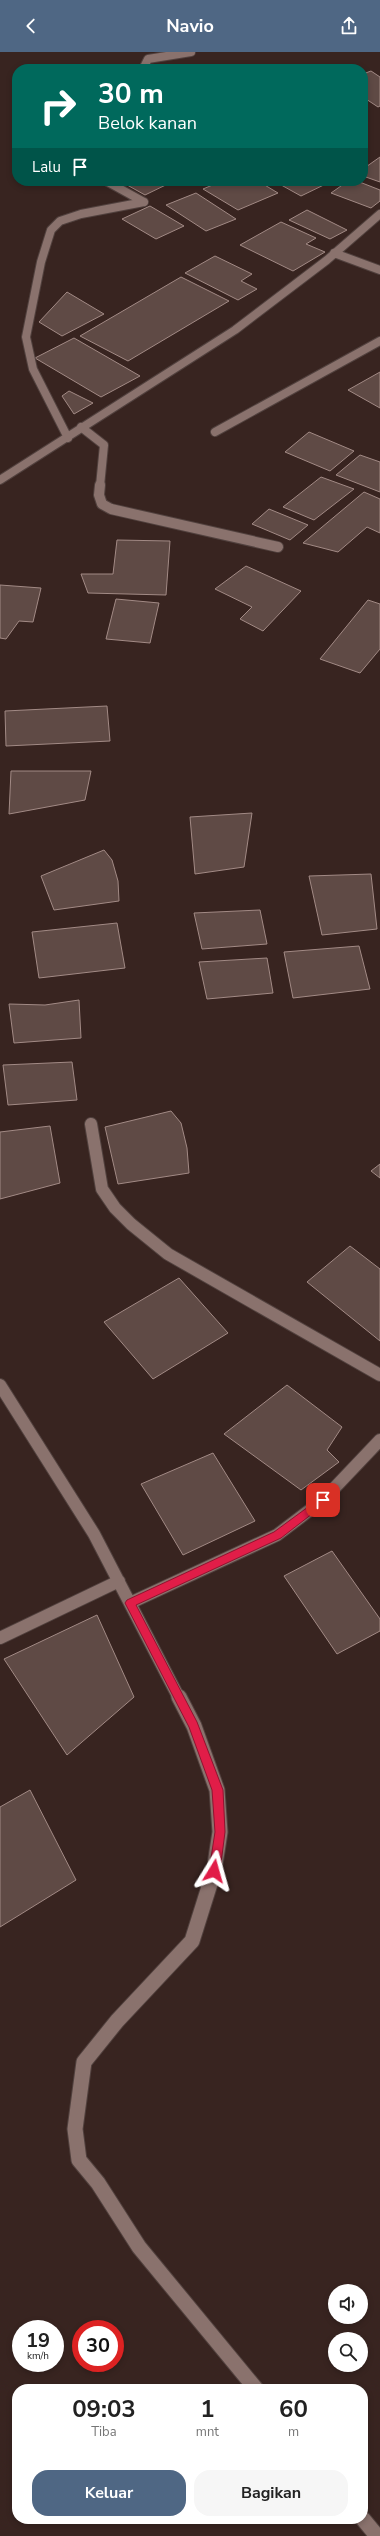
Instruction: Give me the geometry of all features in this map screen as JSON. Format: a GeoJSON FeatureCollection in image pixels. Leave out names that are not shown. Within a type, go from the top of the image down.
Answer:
{"type":"FeatureCollection","features":[{"type":"Feature","properties":{"kind":"street"},"geometry":{"type":"LineString","coordinates":[[146,64],[148,59],[191,52]]}},
{"type":"Feature","properties":{"kind":"street"},"geometry":{"type":"LineString","coordinates":[[68,438],[33,369],[26,337],[41,262],[51,230],[60,221],[81,214],[144,202],[115,186]]}},
{"type":"Feature","properties":{"kind":"street"},"geometry":{"type":"LineString","coordinates":[[0,480],[235,330],[334,253],[380,214]]}},
{"type":"Feature","properties":{"kind":"street"},"geometry":{"type":"LineString","coordinates":[[334,253],[380,270]]}},
{"type":"Feature","properties":{"kind":"street"},"geometry":{"type":"LineString","coordinates":[[216,432],[380,341]]}},
{"type":"Feature","properties":{"kind":"street"},"geometry":{"type":"LineString","coordinates":[[81,427],[104,445],[99,495],[102,504],[112,510],[278,547]]}},
{"type":"Feature","properties":{"kind":"street"},"geometry":{"type":"LineString","coordinates":[[91,1124],[101,1188],[118,1211],[140,1231],[168,1254],[380,1376]]}},
{"type":"Feature","properties":{"kind":"street"},"geometry":{"type":"LineString","coordinates":[[0,1385],[94,1534],[194,1726],[217,1790],[220,1832],[214,1871],[192,1941],[117,2021],[84,2062],[75,2129],[79,2160],[98,2183],[139,2247],[252,2384]]}},
{"type":"Feature","properties":{"kind":"street"},"geometry":{"type":"LineString","coordinates":[[130,1603],[277,1535],[323,1500],[380,1440]]}},
{"type":"Feature","properties":{"kind":"street"},"geometry":{"type":"LineString","coordinates":[[0,1638],[119,1581]]}},
{"type":"Feature","properties":{"kind":"street"},"geometry":{"type":"LineString","coordinates":[[367,2524],[377,2536]]}},
{"type":"Feature","properties":{"kind":"building"},"geometry":{"type":"Polygon","coordinates":[[[371,71],[380,77],[380,106],[378,107],[368,100],[368,72],[371,71]]]}},
{"type":"Feature","properties":{"kind":"building"},"geometry":{"type":"Polygon","coordinates":[[[380,157],[380,182],[368,178],[368,165],[380,157]]]}},
{"type":"Feature","properties":{"kind":"building"},"geometry":{"type":"Polygon","coordinates":[[[368,185],[380,190],[380,201],[371,208],[331,193],[341,186],[368,185]]]}},
{"type":"Feature","properties":{"kind":"building"},"geometry":{"type":"Polygon","coordinates":[[[129,186],[164,186],[145,195],[129,186]]]}},
{"type":"Feature","properties":{"kind":"building"},"geometry":{"type":"Polygon","coordinates":[[[210,186],[266,186],[278,193],[238,210],[203,189],[210,186]]]}},
{"type":"Feature","properties":{"kind":"building"},"geometry":{"type":"Polygon","coordinates":[[[283,186],[322,186],[301,196],[283,186]]]}},
{"type":"Feature","properties":{"kind":"building"},"geometry":{"type":"Polygon","coordinates":[[[196,193],[236,219],[206,231],[166,205],[196,193]]]}},
{"type":"Feature","properties":{"kind":"building"},"geometry":{"type":"Polygon","coordinates":[[[150,206],[184,226],[156,239],[122,219],[150,206]]]}},
{"type":"Feature","properties":{"kind":"building"},"geometry":{"type":"Polygon","coordinates":[[[307,210],[347,230],[330,239],[289,220],[307,210]]]}},
{"type":"Feature","properties":{"kind":"building"},"geometry":{"type":"Polygon","coordinates":[[[281,222],[316,238],[306,244],[325,252],[293,271],[240,245],[281,222]]]}},
{"type":"Feature","properties":{"kind":"building"},"geometry":{"type":"Polygon","coordinates":[[[215,256],[252,274],[241,281],[257,289],[238,300],[185,273],[215,256]]]}},
{"type":"Feature","properties":{"kind":"building"},"geometry":{"type":"Polygon","coordinates":[[[181,277],[229,301],[128,361],[80,336],[181,277]]]}},
{"type":"Feature","properties":{"kind":"building"},"geometry":{"type":"Polygon","coordinates":[[[67,292],[104,314],[62,336],[39,322],[67,292]]]}},
{"type":"Feature","properties":{"kind":"building"},"geometry":{"type":"Polygon","coordinates":[[[74,338],[140,376],[101,397],[35,358],[74,338]]]}},
{"type":"Feature","properties":{"kind":"building"},"geometry":{"type":"Polygon","coordinates":[[[380,372],[380,408],[348,390],[380,372]]]}},
{"type":"Feature","properties":{"kind":"building"},"geometry":{"type":"Polygon","coordinates":[[[69,391],[93,403],[74,414],[62,396],[69,391]]]}},
{"type":"Feature","properties":{"kind":"building"},"geometry":{"type":"Polygon","coordinates":[[[309,432],[354,451],[330,471],[285,452],[309,432]]]}},
{"type":"Feature","properties":{"kind":"building"},"geometry":{"type":"Polygon","coordinates":[[[360,455],[380,462],[380,492],[336,475],[360,455]]]}},
{"type":"Feature","properties":{"kind":"building"},"geometry":{"type":"Polygon","coordinates":[[[321,477],[354,489],[314,520],[283,507],[321,477]]]}},
{"type":"Feature","properties":{"kind":"building"},"geometry":{"type":"Polygon","coordinates":[[[364,492],[380,499],[380,533],[367,527],[338,552],[303,543],[364,492]]]}},
{"type":"Feature","properties":{"kind":"building"},"geometry":{"type":"Polygon","coordinates":[[[269,509],[308,525],[290,540],[252,524],[269,509]]]}},
{"type":"Feature","properties":{"kind":"building"},"geometry":{"type":"Polygon","coordinates":[[[117,540],[170,541],[166,595],[88,593],[81,574],[113,574],[117,540]]]}},
{"type":"Feature","properties":{"kind":"building"},"geometry":{"type":"Polygon","coordinates":[[[246,566],[301,591],[263,631],[240,619],[252,607],[215,589],[246,566]]]}},
{"type":"Feature","properties":{"kind":"building"},"geometry":{"type":"Polygon","coordinates":[[[0,585],[41,588],[33,622],[19,621],[6,639],[0,638],[0,585]]]}},
{"type":"Feature","properties":{"kind":"building"},"geometry":{"type":"Polygon","coordinates":[[[116,599],[159,603],[150,643],[106,639],[116,599]]]}},
{"type":"Feature","properties":{"kind":"building"},"geometry":{"type":"Polygon","coordinates":[[[368,600],[380,604],[380,649],[360,673],[320,659],[368,600]]]}},
{"type":"Feature","properties":{"kind":"building"},"geometry":{"type":"Polygon","coordinates":[[[107,706],[110,741],[6,746],[5,711],[107,706]]]}},
{"type":"Feature","properties":{"kind":"building"},"geometry":{"type":"Polygon","coordinates":[[[11,771],[91,771],[85,800],[9,814],[11,771]]]}},
{"type":"Feature","properties":{"kind":"building"},"geometry":{"type":"Polygon","coordinates":[[[252,813],[244,867],[195,874],[190,817],[252,813]]]}},
{"type":"Feature","properties":{"kind":"building"},"geometry":{"type":"Polygon","coordinates":[[[104,850],[112,860],[118,881],[119,901],[54,910],[41,876],[104,850]]]}},
{"type":"Feature","properties":{"kind":"building"},"geometry":{"type":"Polygon","coordinates":[[[371,874],[377,929],[322,935],[309,876],[371,874]]]}},
{"type":"Feature","properties":{"kind":"building"},"geometry":{"type":"Polygon","coordinates":[[[260,910],[267,944],[202,949],[194,913],[260,910]]]}},
{"type":"Feature","properties":{"kind":"building"},"geometry":{"type":"Polygon","coordinates":[[[117,923],[125,968],[39,978],[32,932],[117,923]]]}},
{"type":"Feature","properties":{"kind":"building"},"geometry":{"type":"Polygon","coordinates":[[[359,946],[370,989],[293,998],[284,952],[359,946]]]}},
{"type":"Feature","properties":{"kind":"building"},"geometry":{"type":"Polygon","coordinates":[[[267,958],[273,993],[207,999],[199,962],[267,958]]]}},
{"type":"Feature","properties":{"kind":"building"},"geometry":{"type":"Polygon","coordinates":[[[79,1000],[81,1038],[14,1043],[9,1004],[45,1005],[79,1000]]]}},
{"type":"Feature","properties":{"kind":"building"},"geometry":{"type":"Polygon","coordinates":[[[72,1062],[77,1100],[8,1105],[3,1065],[72,1062]]]}},
{"type":"Feature","properties":{"kind":"building"},"geometry":{"type":"Polygon","coordinates":[[[171,1111],[181,1123],[187,1148],[189,1173],[118,1184],[105,1127],[171,1111]]]}},
{"type":"Feature","properties":{"kind":"building"},"geometry":{"type":"Polygon","coordinates":[[[50,1126],[60,1183],[0,1199],[0,1132],[50,1126]]]}},
{"type":"Feature","properties":{"kind":"building"},"geometry":{"type":"Polygon","coordinates":[[[380,1164],[380,1178],[371,1171],[380,1164]]]}},
{"type":"Feature","properties":{"kind":"building"},"geometry":{"type":"Polygon","coordinates":[[[350,1246],[380,1269],[380,1341],[307,1282],[350,1246]]]}},
{"type":"Feature","properties":{"kind":"building"},"geometry":{"type":"Polygon","coordinates":[[[179,1278],[228,1333],[153,1379],[104,1322],[179,1278]]]}},
{"type":"Feature","properties":{"kind":"building"},"geometry":{"type":"Polygon","coordinates":[[[287,1385],[342,1427],[327,1450],[339,1462],[301,1490],[224,1434],[287,1385]]]}},
{"type":"Feature","properties":{"kind":"building"},"geometry":{"type":"Polygon","coordinates":[[[213,1453],[255,1521],[183,1555],[141,1484],[213,1453]]]}},
{"type":"Feature","properties":{"kind":"building"},"geometry":{"type":"Polygon","coordinates":[[[332,1551],[380,1619],[380,1631],[337,1654],[284,1576],[332,1551]]]}},
{"type":"Feature","properties":{"kind":"building"},"geometry":{"type":"Polygon","coordinates":[[[97,1615],[134,1697],[67,1755],[4,1659],[97,1615]]]}},
{"type":"Feature","properties":{"kind":"building"},"geometry":{"type":"Polygon","coordinates":[[[30,1790],[76,1880],[0,1927],[0,1807],[30,1790]]]}},
{"type":"Feature","properties":{"kind":"route"},"geometry":{"type":"LineString","coordinates":[[214,1871],[220,1832],[217,1790],[194,1726],[130,1603],[277,1535],[323,1500]]}}]}
